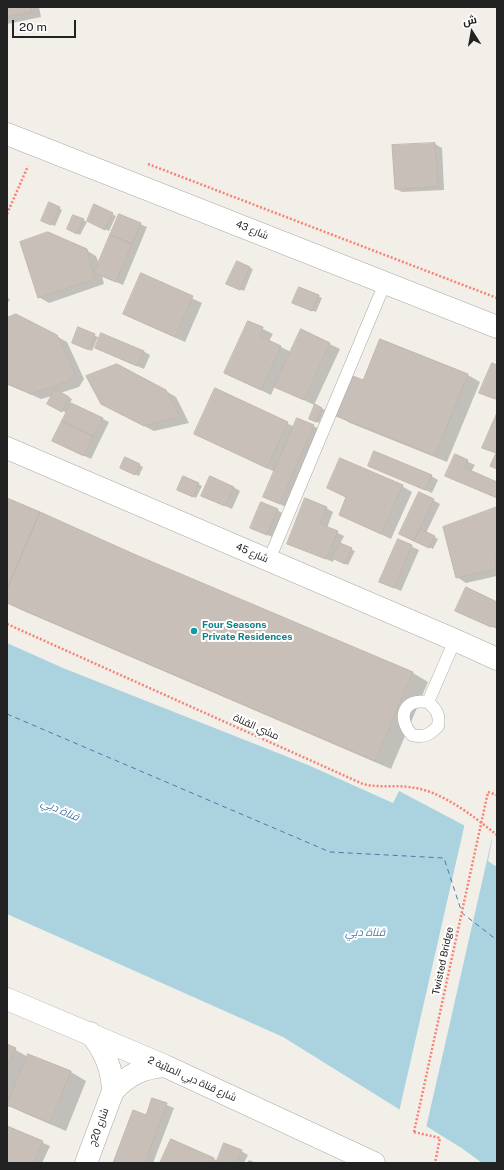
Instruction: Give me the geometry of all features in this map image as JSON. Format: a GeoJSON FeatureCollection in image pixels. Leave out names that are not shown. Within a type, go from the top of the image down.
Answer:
{"type":"FeatureCollection","features":[{"type":"Feature","properties":{"kind":"street","name":"شارع 43"},"geometry":{"type":"LineString","coordinates":[[7,134],[497,327]]}},
{"type":"Feature","properties":{"kind":"street","name":"شارع 45"},"geometry":{"type":"LineString","coordinates":[[7,448],[497,659]]}},
{"type":"Feature","properties":{"kind":"street","name":"شارع قناة دبي المائية 2"},"geometry":{"type":"LineString","coordinates":[[7,999],[165,1066],[353,1157],[374,1163]]}},
{"type":"Feature","properties":{"kind":"street","name":"شارع 20ج"},"geometry":{"type":"LineString","coordinates":[[86,1163],[113,1091],[112,1078],[105,1054],[90,1033]]}},
{"type":"Feature","properties":{"kind":"street","name":"شارع 20ج"},"geometry":{"type":"LineString","coordinates":[[113,1091],[131,1075],[153,1067],[165,1066]]}},
{"type":"Feature","properties":{"kind":"lane"},"geometry":{"type":"LineString","coordinates":[[269,560],[385,283]]}},
{"type":"Feature","properties":{"kind":"lane"},"geometry":{"type":"LineString","coordinates":[[428,702],[455,640]]}},
{"type":"Feature","properties":{"kind":"path"},"geometry":{"type":"LineString","coordinates":[[7,214],[37,145]]}},
{"type":"Feature","properties":{"kind":"path"},"geometry":{"type":"LineString","coordinates":[[146,163],[497,298]]}},
{"type":"Feature","properties":{"kind":"path","name":"مشي القناة"},"geometry":{"type":"LineString","coordinates":[[7,624],[363,784],[373,786],[410,787],[436,794],[468,813],[497,835]]}},
{"type":"Feature","properties":{"kind":"path","name":"Twisted Bridge"},"geometry":{"type":"LineString","coordinates":[[435,1163],[440,1138],[414,1132],[488,792],[497,795]]}},
{"type":"Feature","properties":{"kind":"water","name":"قناة دبي"},"geometry":{"type":"Polygon","coordinates":[[[7,643],[63,668],[308,765],[393,803],[399,791],[492,840],[488,861],[497,867],[497,1163],[482,1163],[463,1149],[283,1037],[7,914],[7,643]]]}},
{"type":"Feature","properties":{"kind":"pier"},"geometry":{"type":"Polygon","coordinates":[[[465,823],[492,838],[426,1128],[399,1112],[465,823]]]}},
{"type":"Feature","properties":{"kind":"building"},"geometry":{"type":"Polygon","coordinates":[[[7,7],[31,7],[32,12],[7,17],[7,7]]]}},
{"type":"Feature","properties":{"kind":"building"},"geometry":{"type":"Polygon","coordinates":[[[435,143],[438,187],[395,189],[392,145],[435,143]]]}},
{"type":"Feature","properties":{"kind":"building"},"geometry":{"type":"Polygon","coordinates":[[[49,202],[60,207],[51,225],[41,221],[49,202]]]}},
{"type":"Feature","properties":{"kind":"building"},"geometry":{"type":"Polygon","coordinates":[[[94,204],[113,213],[105,230],[87,221],[94,204]]]}},
{"type":"Feature","properties":{"kind":"building"},"geometry":{"type":"Polygon","coordinates":[[[119,214],[141,223],[132,244],[110,235],[119,214]]]}},
{"type":"Feature","properties":{"kind":"building"},"geometry":{"type":"Polygon","coordinates":[[[73,215],[84,219],[77,234],[67,229],[73,215]]]}},
{"type":"Feature","properties":{"kind":"building"},"geometry":{"type":"Polygon","coordinates":[[[48,232],[87,249],[95,279],[38,298],[20,242],[48,232]]]}},
{"type":"Feature","properties":{"kind":"building"},"geometry":{"type":"Polygon","coordinates":[[[110,235],[132,244],[116,282],[94,273],[110,235]]]}},
{"type":"Feature","properties":{"kind":"building"},"geometry":{"type":"Polygon","coordinates":[[[237,261],[250,267],[240,290],[226,284],[237,261]]]}},
{"type":"Feature","properties":{"kind":"building"},"geometry":{"type":"Polygon","coordinates":[[[141,273],[193,296],[175,337],[123,314],[141,273]]]}},
{"type":"Feature","properties":{"kind":"building"},"geometry":{"type":"Polygon","coordinates":[[[299,287],[319,295],[312,311],[292,303],[299,287]]]}},
{"type":"Feature","properties":{"kind":"building"},"geometry":{"type":"Polygon","coordinates":[[[16,314],[57,335],[75,373],[69,381],[31,394],[7,384],[7,318],[16,314]]]}},
{"type":"Feature","properties":{"kind":"building"},"geometry":{"type":"Polygon","coordinates":[[[248,321],[263,327],[260,336],[281,346],[261,390],[224,373],[248,321]]]}},
{"type":"Feature","properties":{"kind":"building"},"geometry":{"type":"Polygon","coordinates":[[[78,327],[95,334],[89,350],[72,343],[78,327]]]}},
{"type":"Feature","properties":{"kind":"building"},"geometry":{"type":"Polygon","coordinates":[[[301,329],[330,343],[304,400],[274,387],[301,329]]]}},
{"type":"Feature","properties":{"kind":"building"},"geometry":{"type":"Polygon","coordinates":[[[101,333],[144,351],[137,366],[95,348],[101,333]]]}},
{"type":"Feature","properties":{"kind":"building"},"geometry":{"type":"Polygon","coordinates":[[[380,339],[468,374],[435,456],[336,416],[353,376],[363,380],[380,339]]]}},
{"type":"Feature","properties":{"kind":"building"},"geometry":{"type":"Polygon","coordinates":[[[492,363],[497,365],[497,395],[495,399],[479,393],[492,363]]]}},
{"type":"Feature","properties":{"kind":"building"},"geometry":{"type":"Polygon","coordinates":[[[117,364],[166,390],[180,417],[144,426],[101,404],[86,376],[117,364]]]}},
{"type":"Feature","properties":{"kind":"building"},"geometry":{"type":"Polygon","coordinates":[[[215,388],[288,422],[267,468],[194,434],[215,388]]]}},
{"type":"Feature","properties":{"kind":"building"},"geometry":{"type":"Polygon","coordinates":[[[55,389],[69,397],[62,412],[47,404],[55,389]]]}},
{"type":"Feature","properties":{"kind":"building"},"geometry":{"type":"Polygon","coordinates":[[[71,403],[103,418],[93,436],[62,421],[71,403]]]}},
{"type":"Feature","properties":{"kind":"building"},"geometry":{"type":"Polygon","coordinates":[[[315,404],[322,408],[316,422],[309,419],[315,404]]]}},
{"type":"Feature","properties":{"kind":"building"},"geometry":{"type":"Polygon","coordinates":[[[497,413],[497,469],[490,466],[496,453],[482,448],[497,413]]]}},
{"type":"Feature","properties":{"kind":"building"},"geometry":{"type":"Polygon","coordinates":[[[297,418],[314,425],[280,504],[263,497],[297,418]]]}},
{"type":"Feature","properties":{"kind":"building"},"geometry":{"type":"Polygon","coordinates":[[[62,421],[93,436],[84,456],[52,441],[62,421]]]}},
{"type":"Feature","properties":{"kind":"building"},"geometry":{"type":"Polygon","coordinates":[[[374,451],[432,475],[425,490],[368,466],[374,451]]]}},
{"type":"Feature","properties":{"kind":"building"},"geometry":{"type":"Polygon","coordinates":[[[455,454],[468,460],[465,468],[497,482],[497,498],[445,476],[455,454]]]}},
{"type":"Feature","properties":{"kind":"building"},"geometry":{"type":"Polygon","coordinates":[[[125,457],[140,464],[135,475],[120,468],[125,457]]]}},
{"type":"Feature","properties":{"kind":"building"},"geometry":{"type":"Polygon","coordinates":[[[340,458],[403,485],[381,534],[339,515],[346,497],[327,488],[340,458]]]}},
{"type":"Feature","properties":{"kind":"building"},"geometry":{"type":"Polygon","coordinates":[[[183,476],[199,483],[193,497],[177,490],[183,476]]]}},
{"type":"Feature","properties":{"kind":"building"},"geometry":{"type":"Polygon","coordinates":[[[210,476],[234,487],[225,506],[201,496],[210,476]]]}},
{"type":"Feature","properties":{"kind":"building"},"geometry":{"type":"Polygon","coordinates":[[[419,492],[434,499],[414,541],[399,534],[419,492]]]}},
{"type":"Feature","properties":{"kind":"building"},"geometry":{"type":"Polygon","coordinates":[[[7,498],[40,512],[7,589],[7,498]]]}},
{"type":"Feature","properties":{"kind":"building"},"geometry":{"type":"Polygon","coordinates":[[[305,498],[327,507],[320,524],[338,531],[326,559],[287,544],[305,498]]]}},
{"type":"Feature","properties":{"kind":"building"},"geometry":{"type":"Polygon","coordinates":[[[261,502],[278,509],[267,535],[250,528],[261,502]]]}},
{"type":"Feature","properties":{"kind":"building"},"geometry":{"type":"Polygon","coordinates":[[[497,507],[496,569],[456,578],[443,527],[497,507]]]}},
{"type":"Feature","properties":{"kind":"building","name":"Four Seasons Private Residences"},"geometry":{"type":"Polygon","coordinates":[[[40,512],[136,555],[413,672],[375,761],[7,603],[7,589],[40,512]]]}},
{"type":"Feature","properties":{"kind":"building"},"geometry":{"type":"Polygon","coordinates":[[[420,529],[435,536],[429,548],[414,541],[420,529]]]}},
{"type":"Feature","properties":{"kind":"building"},"geometry":{"type":"Polygon","coordinates":[[[398,539],[412,545],[394,588],[379,582],[398,539]]]}},
{"type":"Feature","properties":{"kind":"building"},"geometry":{"type":"Polygon","coordinates":[[[340,543],[352,548],[345,564],[332,558],[340,543]]]}},
{"type":"Feature","properties":{"kind":"building"},"geometry":{"type":"Polygon","coordinates":[[[466,587],[497,602],[497,625],[491,627],[455,611],[466,587]]]}},
{"type":"Feature","properties":{"kind":"building"},"geometry":{"type":"Polygon","coordinates":[[[7,1044],[16,1048],[7,1069],[7,1044]]]}},
{"type":"Feature","properties":{"kind":"building"},"geometry":{"type":"Polygon","coordinates":[[[28,1054],[71,1071],[50,1123],[7,1105],[28,1054]]]}},
{"type":"Feature","properties":{"kind":"building"},"geometry":{"type":"Polygon","coordinates":[[[152,1098],[167,1103],[145,1163],[113,1163],[133,1110],[146,1115],[152,1098]]]}},
{"type":"Feature","properties":{"kind":"building"},"geometry":{"type":"Polygon","coordinates":[[[7,1126],[43,1141],[34,1163],[7,1163],[7,1126]]]}},
{"type":"Feature","properties":{"kind":"building"},"geometry":{"type":"Polygon","coordinates":[[[171,1139],[214,1158],[212,1163],[160,1163],[171,1139]]]}},
{"type":"Feature","properties":{"kind":"building"},"geometry":{"type":"Polygon","coordinates":[[[224,1143],[242,1150],[236,1163],[216,1163],[224,1143]]]}},
{"type":"Feature","properties":{"kind":"ferry route"},"geometry":{"type":"LineString","coordinates":[[7,714],[330,852],[444,858],[462,913],[497,940]]}},
{"type":"Feature","properties":{"kind":"place","name":"Four Seasons Private Residences"},"geometry":{"type":"Point","coordinates":[194,631]}}]}
